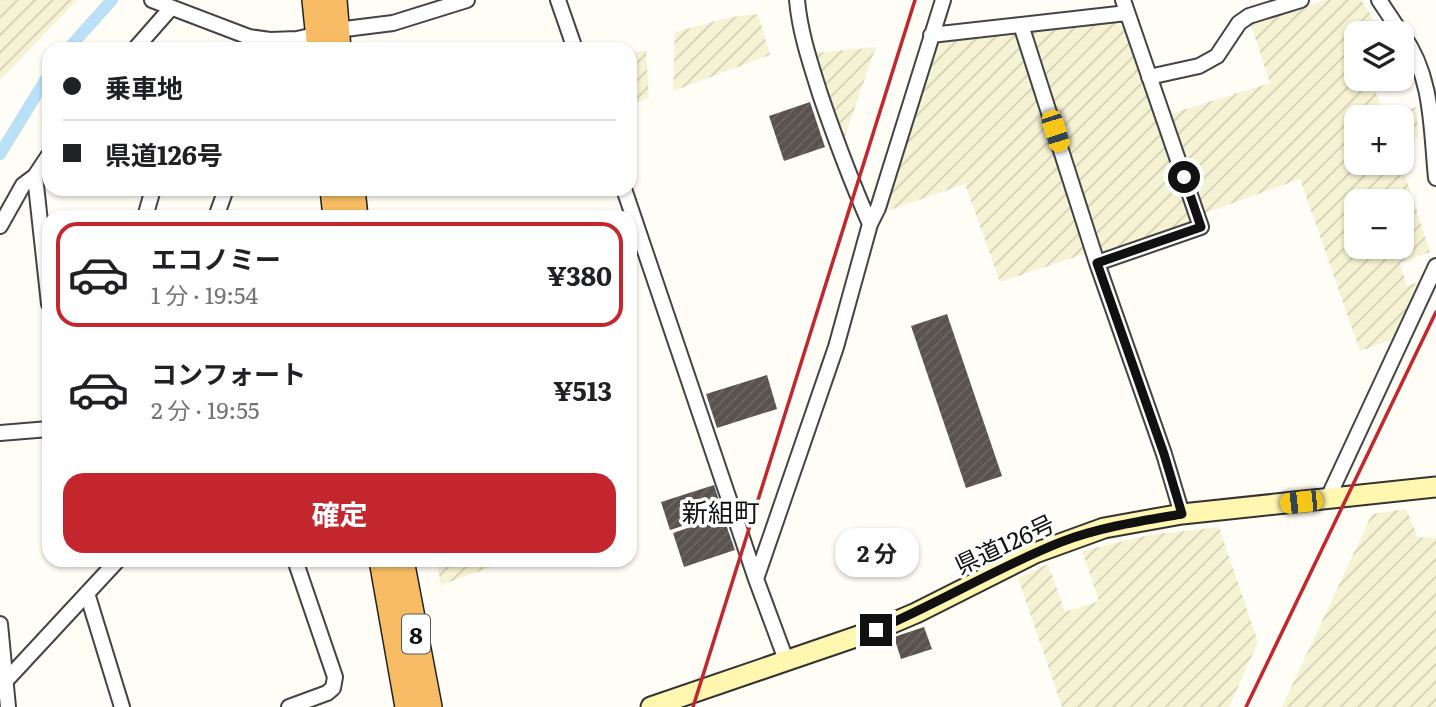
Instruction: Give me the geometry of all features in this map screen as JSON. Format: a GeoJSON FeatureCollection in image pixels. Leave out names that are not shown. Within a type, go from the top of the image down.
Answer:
{"type":"FeatureCollection","features":[{"type":"Feature","properties":{"kind":"highway"},"geometry":{"type":"LineString","coordinates":[[314,0],[328,41]]}},
{"type":"Feature","properties":{"kind":"highway"},"geometry":{"type":"LineString","coordinates":[[328,41],[335,0]]}},
{"type":"Feature","properties":{"kind":"highway","name":"8"},"geometry":{"type":"LineString","coordinates":[[382,567],[407,707]]}},
{"type":"Feature","properties":{"kind":"highway","name":"8"},"geometry":{"type":"LineString","coordinates":[[403,567],[430,707]]}},
{"type":"Feature","properties":{"kind":"main road","name":"県道126号"},"geometry":{"type":"LineString","coordinates":[[651,707],[679,702],[786,660],[876,630],[1062,542],[1104,528],[1182,514],[1436,488]]}},
{"type":"Feature","properties":{"kind":"street"},"geometry":{"type":"LineString","coordinates":[[328,41],[467,0]]}},
{"type":"Feature","properties":{"kind":"street"},"geometry":{"type":"LineString","coordinates":[[558,0],[573,42]]}},
{"type":"Feature","properties":{"kind":"street"},"geometry":{"type":"LineString","coordinates":[[797,0],[799,25],[806,51],[841,157],[870,224]]}},
{"type":"Feature","properties":{"kind":"street"},"geometry":{"type":"LineString","coordinates":[[756,579],[835,347],[870,224],[878,208],[943,0]]}},
{"type":"Feature","properties":{"kind":"street"},"geometry":{"type":"LineString","coordinates":[[1149,78],[1199,66],[1217,56],[1239,23],[1249,16],[1301,0]]}},
{"type":"Feature","properties":{"kind":"street"},"geometry":{"type":"LineString","coordinates":[[1379,0],[1393,21]]}},
{"type":"Feature","properties":{"kind":"street"},"geometry":{"type":"LineString","coordinates":[[139,42],[161,4],[262,42]]}},
{"type":"Feature","properties":{"kind":"street"},"geometry":{"type":"LineString","coordinates":[[931,35],[1021,25],[1125,7],[1201,227],[1097,263]]}},
{"type":"Feature","properties":{"kind":"street"},"geometry":{"type":"LineString","coordinates":[[1021,25],[1097,263],[1164,454],[1182,514]]}},
{"type":"Feature","properties":{"kind":"street"},"geometry":{"type":"LineString","coordinates":[[1414,54],[1427,86],[1436,178]]}},
{"type":"Feature","properties":{"kind":"street"},"geometry":{"type":"LineString","coordinates":[[0,226],[23,185],[35,176],[42,166]]}},
{"type":"Feature","properties":{"kind":"street"},"geometry":{"type":"LineString","coordinates":[[35,176],[42,230]]}},
{"type":"Feature","properties":{"kind":"street"},"geometry":{"type":"LineString","coordinates":[[637,227],[786,660]]}},
{"type":"Feature","properties":{"kind":"street"},"geometry":{"type":"LineString","coordinates":[[1327,500],[1436,266]]}},
{"type":"Feature","properties":{"kind":"street"},"geometry":{"type":"LineString","coordinates":[[0,433],[42,430]]}},
{"type":"Feature","properties":{"kind":"street"},"geometry":{"type":"LineString","coordinates":[[3,685],[111,567]]}},
{"type":"Feature","properties":{"kind":"street"},"geometry":{"type":"LineString","coordinates":[[289,707],[327,694],[333,688],[335,677],[297,567]]}},
{"type":"Feature","properties":{"kind":"street"},"geometry":{"type":"LineString","coordinates":[[87,593],[122,707]]}},
{"type":"Feature","properties":{"kind":"street"},"geometry":{"type":"LineString","coordinates":[[0,624],[3,685],[8,707]]}},
{"type":"Feature","properties":{"kind":"shaded area"},"geometry":{"type":"Polygon","coordinates":[[[0,0],[77,0],[0,80],[0,0]]]}},
{"type":"Feature","properties":{"kind":"shaded area"},"geometry":{"type":"Polygon","coordinates":[[[1325,0],[1361,0],[1374,21],[1344,21],[1344,91],[1375,91],[1380,105],[1344,105],[1344,175],[1405,175],[1409,189],[1344,189],[1344,259],[1411,259],[1400,263],[1407,286],[1428,279],[1403,336],[1360,351],[1300,179],[1205,213],[1170,114],[1270,83],[1251,25],[1325,0]]]}},
{"type":"Feature","properties":{"kind":"shaded area"},"geometry":{"type":"Polygon","coordinates":[[[758,14],[770,55],[673,91],[675,32],[731,17],[758,14]]]}},
{"type":"Feature","properties":{"kind":"shaded area"},"geometry":{"type":"Polygon","coordinates":[[[1116,23],[1124,27],[1193,219],[1189,225],[1104,254],[1102,248],[1000,282],[965,184],[884,212],[936,40],[1116,23]]]}},
{"type":"Feature","properties":{"kind":"shaded area"},"geometry":{"type":"Polygon","coordinates":[[[877,47],[873,55],[843,142],[814,53],[877,47]]]}},
{"type":"Feature","properties":{"kind":"shaded area"},"geometry":{"type":"Polygon","coordinates":[[[646,50],[649,98],[637,102],[637,52],[646,50]]]}},
{"type":"Feature","properties":{"kind":"shaded area"},"geometry":{"type":"Polygon","coordinates":[[[1416,107],[1419,137],[1414,139],[1416,107]]]}},
{"type":"Feature","properties":{"kind":"shaded area"},"geometry":{"type":"Polygon","coordinates":[[[1414,203],[1430,252],[1414,258],[1414,203]]]}},
{"type":"Feature","properties":{"kind":"shaded area"},"geometry":{"type":"Polygon","coordinates":[[[1406,509],[1418,537],[1436,538],[1436,707],[1282,707],[1372,514],[1406,509]]]}},
{"type":"Feature","properties":{"kind":"shaded area"},"geometry":{"type":"Polygon","coordinates":[[[1219,527],[1258,642],[1229,707],[1062,707],[1018,578],[1048,564],[1065,612],[1099,601],[1082,551],[1149,535],[1219,527]]]}},
{"type":"Feature","properties":{"kind":"shaded area"},"geometry":{"type":"Polygon","coordinates":[[[437,567],[491,567],[441,585],[437,567]]]}},
{"type":"Feature","properties":{"kind":"building"},"geometry":{"type":"Polygon","coordinates":[[[810,102],[825,147],[784,161],[769,116],[810,102]]]}},
{"type":"Feature","properties":{"kind":"building"},"geometry":{"type":"Polygon","coordinates":[[[947,314],[1002,476],[966,488],[911,326],[947,314]]]}},
{"type":"Feature","properties":{"kind":"building"},"geometry":{"type":"Polygon","coordinates":[[[767,375],[777,409],[717,428],[706,394],[767,375]]]}},
{"type":"Feature","properties":{"kind":"building"},"geometry":{"type":"Polygon","coordinates":[[[714,485],[723,513],[670,530],[661,502],[714,485]]]}},
{"type":"Feature","properties":{"kind":"building"},"geometry":{"type":"Polygon","coordinates":[[[723,516],[735,550],[684,567],[673,533],[723,516]]]}},
{"type":"Feature","properties":{"kind":"building"},"geometry":{"type":"Polygon","coordinates":[[[924,627],[932,649],[901,659],[894,637],[924,627]]]}},
{"type":"Feature","properties":{"kind":"waterway"},"geometry":{"type":"LineString","coordinates":[[74,42],[112,0]]}},
{"type":"Feature","properties":{"kind":"waterway"},"geometry":{"type":"LineString","coordinates":[[0,154],[42,85]]}},
{"type":"Feature","properties":{"kind":"railway"},"geometry":{"type":"LineString","coordinates":[[693,707],[915,0]]}},
{"type":"Feature","properties":{"kind":"railway"},"geometry":{"type":"LineString","coordinates":[[1246,707],[1436,312]]}},
{"type":"Feature","properties":{"kind":"district","name":"新組町"},"geometry":{"type":"Point","coordinates":[721,510]}},
{"type":"Feature","properties":{"kind":"route"},"geometry":{"type":"LineString","coordinates":[[876,630],[1062,542],[1104,528],[1182,514],[1164,454],[1097,263],[1201,227],[1184,177]]}}]}
